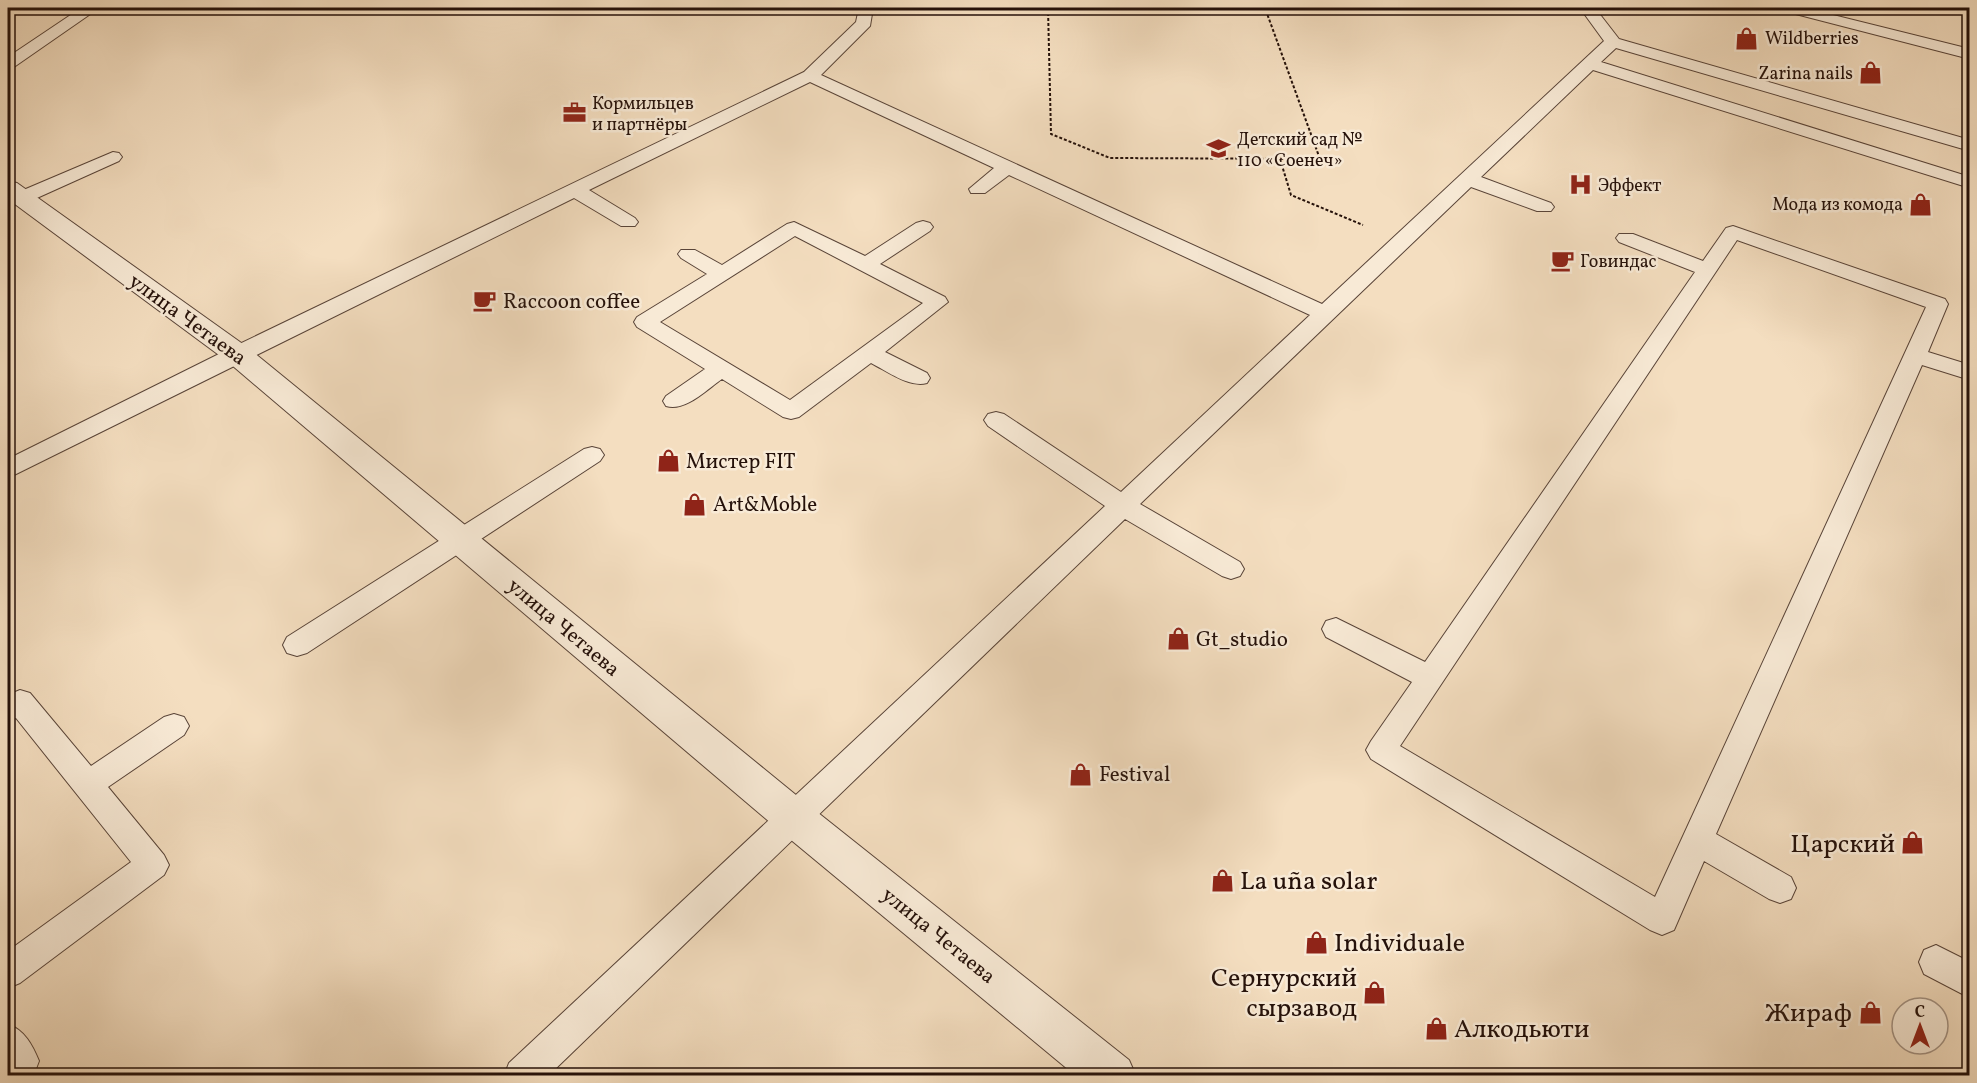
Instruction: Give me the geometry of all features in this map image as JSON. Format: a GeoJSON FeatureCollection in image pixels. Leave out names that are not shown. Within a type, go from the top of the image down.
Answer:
{"type":"FeatureCollection","features":[{"type":"Feature","properties":{"kind":"street","name":"улица Четаева"},"geometry":{"type":"LineString","coordinates":[[14,193],[237,354],[793,817],[1113,1076]]}},
{"type":"Feature","properties":{"kind":"lane"},"geometry":{"type":"LineString","coordinates":[[8,64],[90,8]]}},
{"type":"Feature","properties":{"kind":"lane"},"geometry":{"type":"LineString","coordinates":[[8,469],[237,354],[810,76],[864,23],[866,8]]}},
{"type":"Feature","properties":{"kind":"lane"},"geometry":{"type":"LineString","coordinates":[[1587,8],[1613,42],[1970,146]]}},
{"type":"Feature","properties":{"kind":"lane"},"geometry":{"type":"LineString","coordinates":[[1789,8],[1970,54]]}},
{"type":"Feature","properties":{"kind":"lane"},"geometry":{"type":"LineString","coordinates":[[522,1076],[1613,42]]}},
{"type":"Feature","properties":{"kind":"lane"},"geometry":{"type":"LineString","coordinates":[[1590,64],[1970,183]]}},
{"type":"Feature","properties":{"kind":"lane"},"geometry":{"type":"LineString","coordinates":[[810,76],[1325,314]]}},
{"type":"Feature","properties":{"kind":"lane"},"geometry":{"type":"LineString","coordinates":[[14,193],[113,157]]}},
{"type":"Feature","properties":{"kind":"lane"},"geometry":{"type":"LineString","coordinates":[[978,189],[1008,167]]}},
{"type":"Feature","properties":{"kind":"lane"},"geometry":{"type":"LineString","coordinates":[[1468,178],[1544,207]]}},
{"type":"Feature","properties":{"kind":"lane"},"geometry":{"type":"LineString","coordinates":[[575,190],[627,222]]}},
{"type":"Feature","properties":{"kind":"lane"},"geometry":{"type":"LineString","coordinates":[[865,265],[923,226]]}},
{"type":"Feature","properties":{"kind":"lane"},"geometry":{"type":"LineString","coordinates":[[795,228],[865,265],[938,302],[791,411],[645,322],[795,228]]}},
{"type":"Feature","properties":{"kind":"lane"},"geometry":{"type":"LineString","coordinates":[[1733,232],[1938,304],[1915,355],[1662,919],[1381,750],[1733,232]]}},
{"type":"Feature","properties":{"kind":"lane"},"geometry":{"type":"LineString","coordinates":[[1626,238],[1707,270]]}},
{"type":"Feature","properties":{"kind":"lane"},"geometry":{"type":"LineString","coordinates":[[688,254],[723,274]]}},
{"type":"Feature","properties":{"kind":"lane"},"geometry":{"type":"LineString","coordinates":[[870,353],[919,378]]}},
{"type":"Feature","properties":{"kind":"lane"},"geometry":{"type":"LineString","coordinates":[[1915,355],[1970,373]]}},
{"type":"Feature","properties":{"kind":"lane"},"geometry":{"type":"LineString","coordinates":[[674,401],[722,368]]}},
{"type":"Feature","properties":{"kind":"lane"},"geometry":{"type":"LineString","coordinates":[[996,420],[1122,506],[1231,569]]}},
{"type":"Feature","properties":{"kind":"lane"},"geometry":{"type":"LineString","coordinates":[[297,645],[592,455]]}},
{"type":"Feature","properties":{"kind":"lane"},"geometry":{"type":"LineString","coordinates":[[1336,629],[1430,678]]}},
{"type":"Feature","properties":{"kind":"lane"},"geometry":{"type":"LineString","coordinates":[[8,709],[20,702],[153,865],[8,971]]}},
{"type":"Feature","properties":{"kind":"lane"},"geometry":{"type":"LineString","coordinates":[[87,785],[174,726]]}},
{"type":"Feature","properties":{"kind":"lane"},"geometry":{"type":"LineString","coordinates":[[1698,841],[1779,888]]}},
{"type":"Feature","properties":{"kind":"lane"},"geometry":{"type":"LineString","coordinates":[[1936,962],[1970,981]]}},
{"type":"Feature","properties":{"kind":"path"},"geometry":{"type":"LineString","coordinates":[[1048,8],[1052,134],[1110,158],[1320,159],[1265,8]]}},
{"type":"Feature","properties":{"kind":"path"},"geometry":{"type":"LineString","coordinates":[[1280,159],[1291,195],[1335,214]]}},
{"type":"Feature","properties":{"kind":"place","name":"Wildberries"},"geometry":{"type":"Point","coordinates":[1747,38]}},
{"type":"Feature","properties":{"kind":"place","name":"Zarina nails"},"geometry":{"type":"Point","coordinates":[1871,73]}},
{"type":"Feature","properties":{"kind":"place","name":"Кормильцев и партнёры"},"geometry":{"type":"Point","coordinates":[574,113]}},
{"type":"Feature","properties":{"kind":"place","name":"Детский сад № 110 «Соенеч»"},"geometry":{"type":"Point","coordinates":[1219,149]}},
{"type":"Feature","properties":{"kind":"place","name":"Эффект"},"geometry":{"type":"Point","coordinates":[1580,185]}},
{"type":"Feature","properties":{"kind":"place","name":"Мода из комода"},"geometry":{"type":"Point","coordinates":[1921,204]}},
{"type":"Feature","properties":{"kind":"place","name":"Говиндас"},"geometry":{"type":"Point","coordinates":[1562,261]}},
{"type":"Feature","properties":{"kind":"place","name":"Raccoon coffee"},"geometry":{"type":"Point","coordinates":[485,301]}},
{"type":"Feature","properties":{"kind":"place","name":"Мистер FIT"},"geometry":{"type":"Point","coordinates":[668,461]}},
{"type":"Feature","properties":{"kind":"place","name":"Art&Moble"},"geometry":{"type":"Point","coordinates":[695,504]}},
{"type":"Feature","properties":{"kind":"place","name":"Gt_studio"},"geometry":{"type":"Point","coordinates":[1178,639]}},
{"type":"Feature","properties":{"kind":"place","name":"Festival"},"geometry":{"type":"Point","coordinates":[1081,774]}},
{"type":"Feature","properties":{"kind":"place","name":"Царский"},"geometry":{"type":"Point","coordinates":[1913,843]}},
{"type":"Feature","properties":{"kind":"place","name":"La uña solar"},"geometry":{"type":"Point","coordinates":[1222,880]}},
{"type":"Feature","properties":{"kind":"place","name":"Individuale"},"geometry":{"type":"Point","coordinates":[1316,942]}},
{"type":"Feature","properties":{"kind":"place","name":"Сернурский сырзавод"},"geometry":{"type":"Point","coordinates":[1375,992]}},
{"type":"Feature","properties":{"kind":"place","name":"Жираф"},"geometry":{"type":"Point","coordinates":[1870,1012]}},
{"type":"Feature","properties":{"kind":"place","name":"Алкодьюти"},"geometry":{"type":"Point","coordinates":[1436,1028]}}]}
